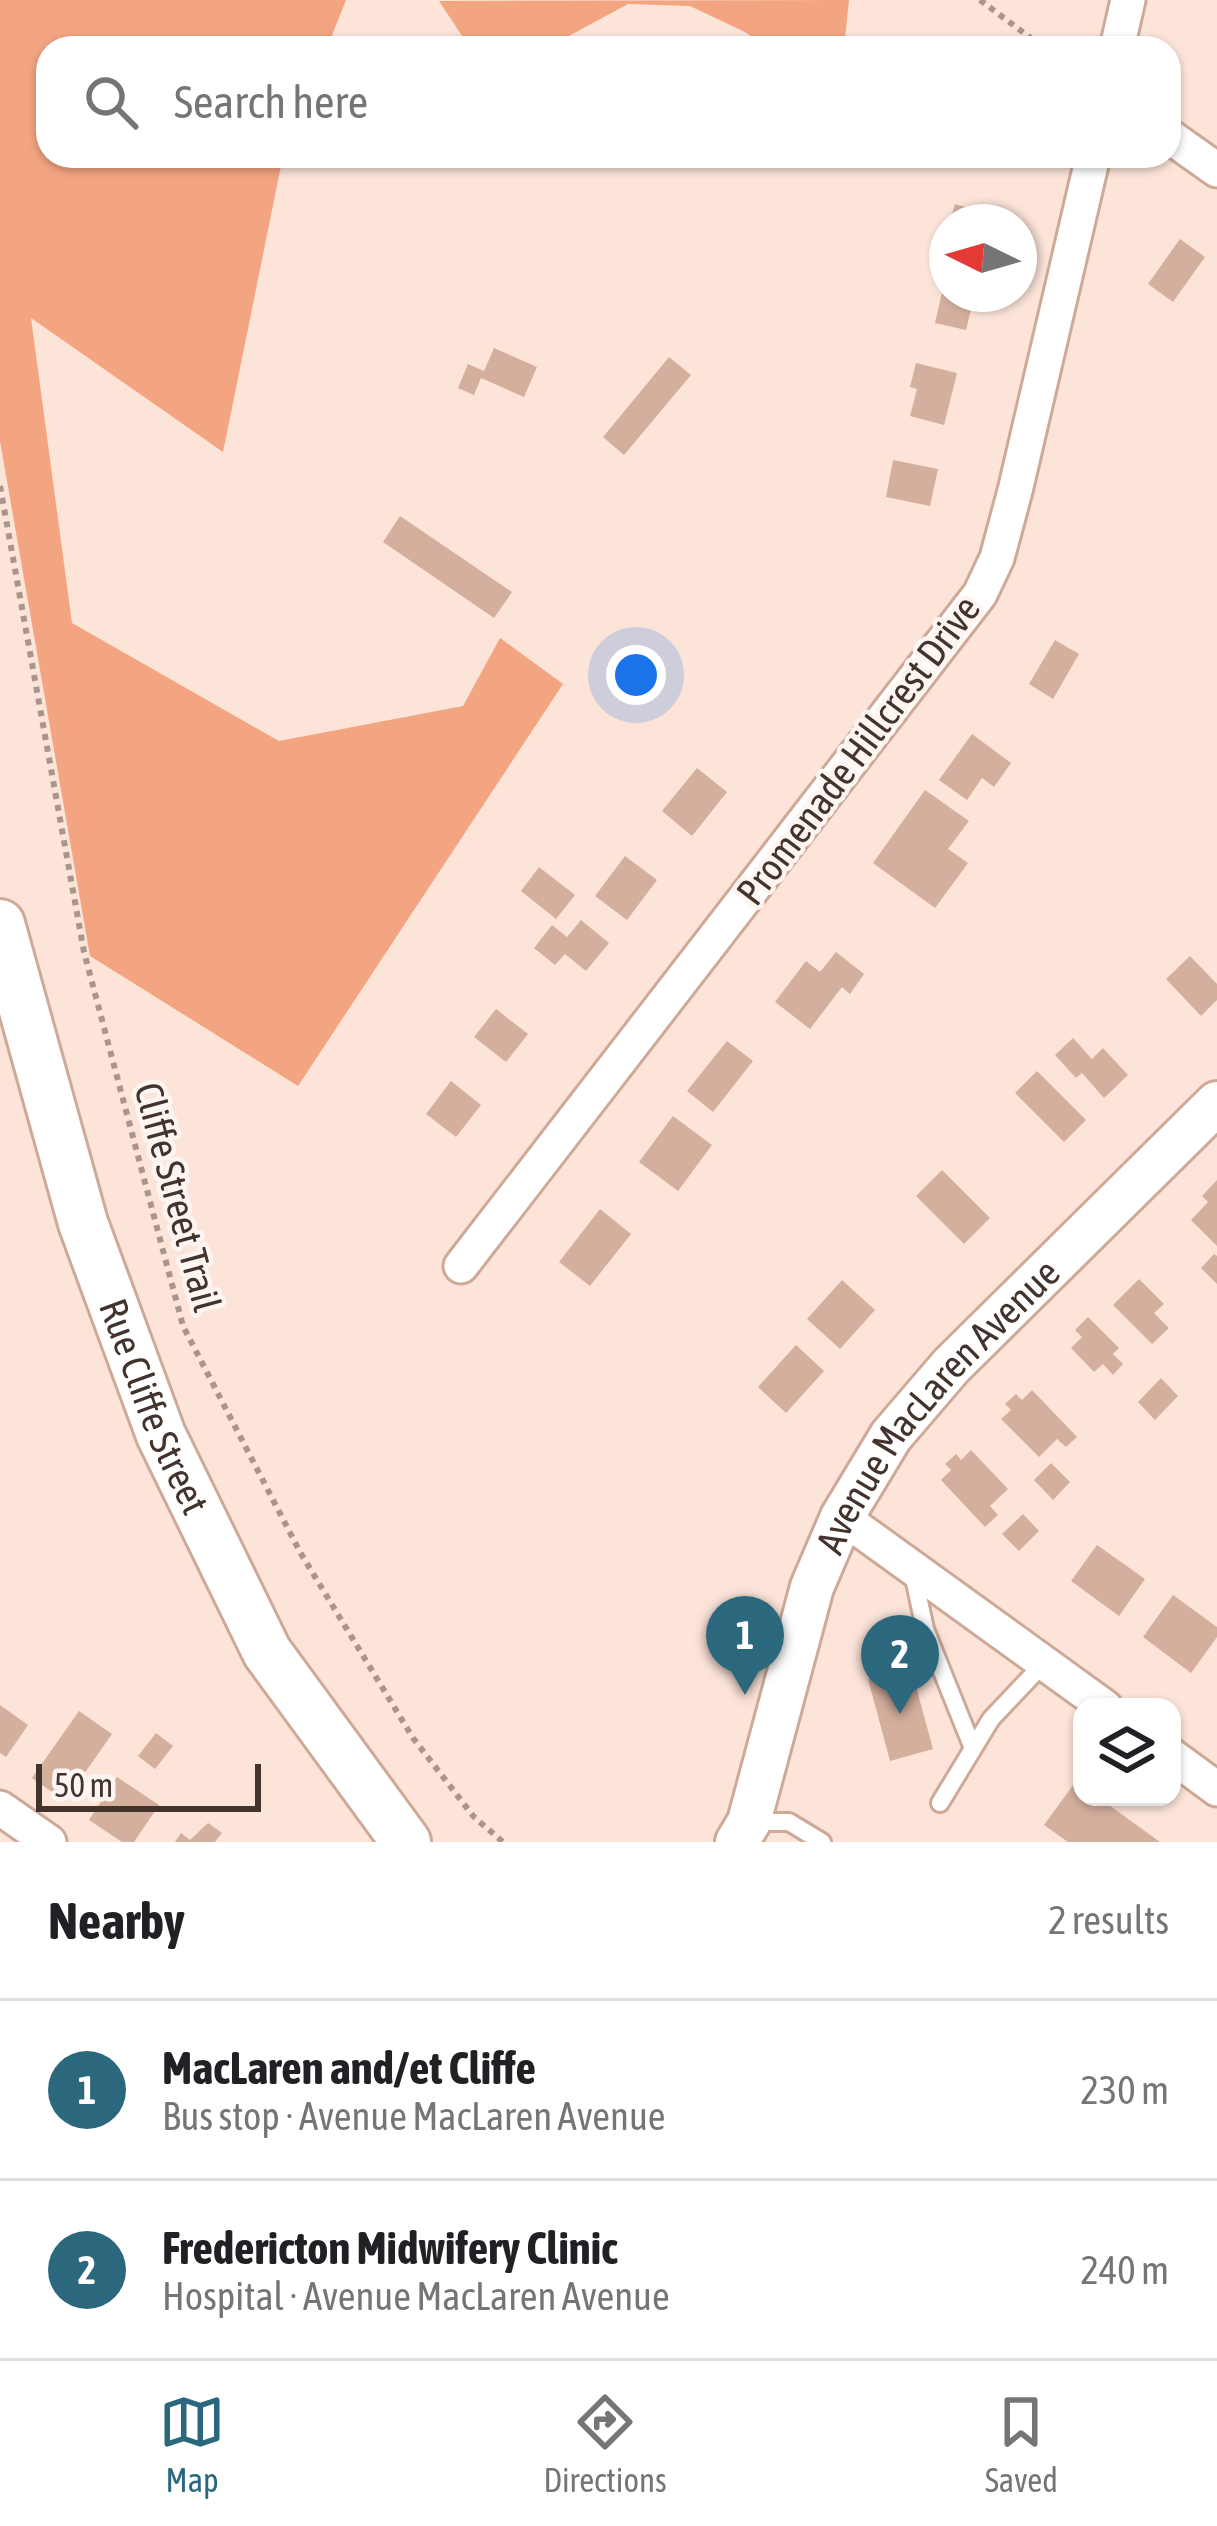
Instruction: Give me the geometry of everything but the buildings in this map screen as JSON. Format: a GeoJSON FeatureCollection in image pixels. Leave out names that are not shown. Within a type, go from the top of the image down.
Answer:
{"type":"FeatureCollection","features":[{"type":"Feature","properties":{"kind":"main road","name":"Rue Cliffe Street"},"geometry":{"type":"LineString","coordinates":[[0,924],[83,1223],[161,1435],[267,1652],[406,1842]]}},
{"type":"Feature","properties":{"kind":"street"},"geometry":{"type":"LineString","coordinates":[[1120,36],[1128,0]]}},
{"type":"Feature","properties":{"kind":"street"},"geometry":{"type":"LineString","coordinates":[[1181,144],[1217,170]]}},
{"type":"Feature","properties":{"kind":"street","name":"Promenade Hillcrest Drive"},"geometry":{"type":"LineString","coordinates":[[461,1266],[980,593],[997,557],[1015,491],[1090,168]]}},
{"type":"Feature","properties":{"kind":"street","name":"Avenue MacLaren Avenue"},"geometry":{"type":"LineString","coordinates":[[743,1832],[812,1587],[842,1516],[891,1436],[951,1366],[1217,1103]]}},
{"type":"Feature","properties":{"kind":"street"},"geometry":{"type":"LineString","coordinates":[[842,1516],[1093,1698]]}},
{"type":"Feature","properties":{"kind":"street"},"geometry":{"type":"LineString","coordinates":[[1181,1761],[1214,1779]]}},
{"type":"Feature","properties":{"kind":"street"},"geometry":{"type":"LineString","coordinates":[[0,1808],[49,1842]]}},
{"type":"Feature","properties":{"kind":"lane"},"geometry":{"type":"LineString","coordinates":[[912,1566],[925,1629],[972,1746]]}},
{"type":"Feature","properties":{"kind":"lane"},"geometry":{"type":"LineString","coordinates":[[940,1804],[991,1719],[1044,1663]]}},
{"type":"Feature","properties":{"kind":"lane"},"geometry":{"type":"LineString","coordinates":[[743,1832],[789,1822],[822,1842]]}},
{"type":"Feature","properties":{"kind":"path"},"geometry":{"type":"LineString","coordinates":[[980,0],[1028,36]]}},
{"type":"Feature","properties":{"kind":"path","name":"Cliffe Street Trail"},"geometry":{"type":"LineString","coordinates":[[0,486],[84,952],[183,1326],[299,1552],[413,1738],[474,1817],[503,1842]]}},
{"type":"Feature","properties":{"kind":"path"},"geometry":{"type":"LineString","coordinates":[[897,1662],[885,1668],[878,1642],[925,1629]]}},
{"type":"Feature","properties":{"kind":"shaded area"},"geometry":{"type":"Polygon","coordinates":[[[0,0],[346,0],[332,36],[36,36],[36,168],[281,168],[223,452],[31,318],[72,623],[279,741],[463,706],[500,638],[563,684],[298,1086],[90,956],[0,441],[0,0]]]}},
{"type":"Feature","properties":{"kind":"shaded area"},"geometry":{"type":"Polygon","coordinates":[[[849,0],[845,36],[751,36],[690,6],[628,4],[569,36],[462,36],[439,1],[849,0]]]}},
{"type":"Feature","properties":{"kind":"place","name":"MacLaren and/et Cliffe"},"geometry":{"type":"Point","coordinates":[745,1695]}},
{"type":"Feature","properties":{"kind":"place","name":"Fredericton Midwifery Clinic"},"geometry":{"type":"Point","coordinates":[900,1714]}}]}
